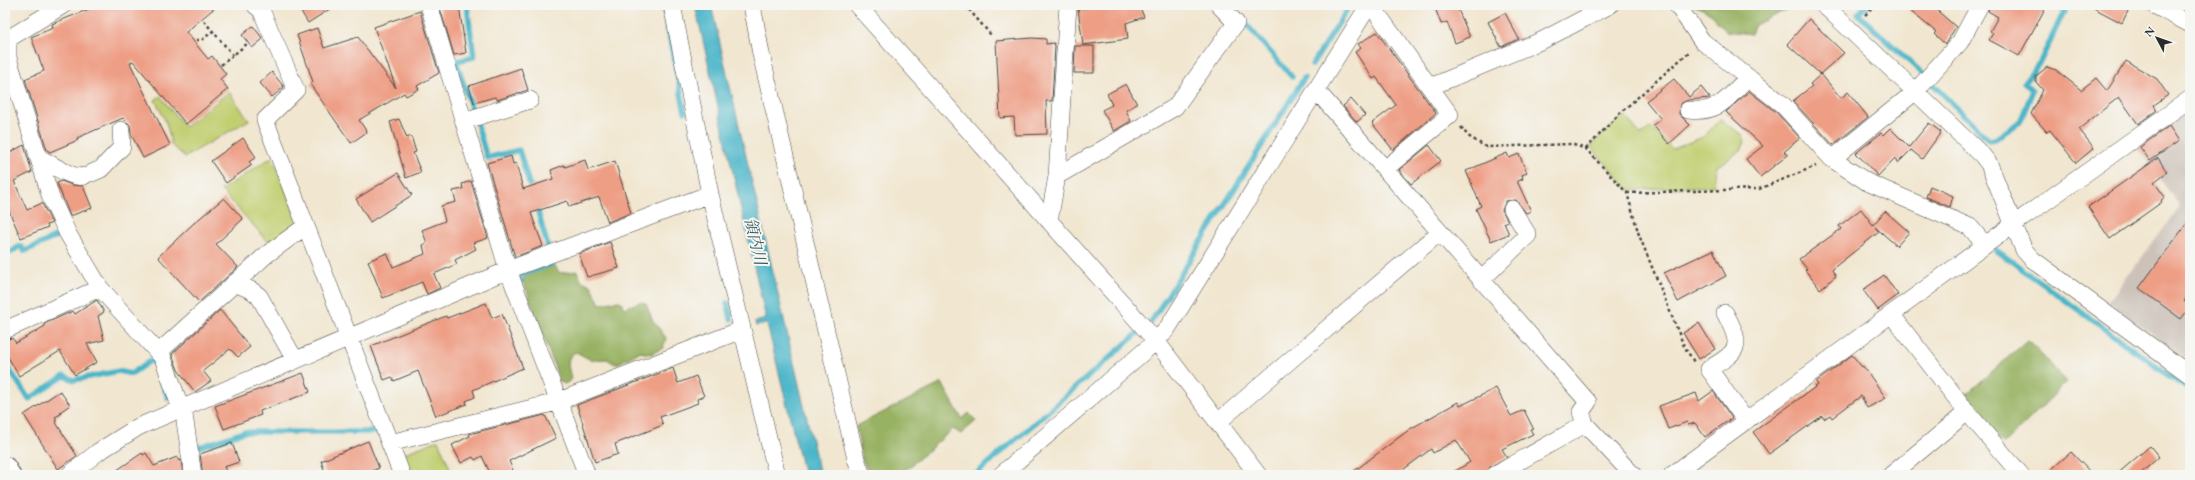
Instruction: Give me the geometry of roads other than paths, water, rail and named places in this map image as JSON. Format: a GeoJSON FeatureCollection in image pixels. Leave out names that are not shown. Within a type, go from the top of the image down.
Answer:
{"type":"FeatureCollection","features":[{"type":"Feature","properties":{"kind":"main road"},"geometry":{"type":"LineString","coordinates":[[5,468],[9,475]]}},
{"type":"Feature","properties":{"kind":"street"},"geometry":{"type":"LineString","coordinates":[[63,5],[8,39],[6,59],[51,198],[68,234],[100,288],[163,358],[182,409],[193,475]]}},
{"type":"Feature","properties":{"kind":"street"},"geometry":{"type":"LineString","coordinates":[[429,5],[508,270],[557,402],[587,475]]}},
{"type":"Feature","properties":{"kind":"street"},"geometry":{"type":"LineString","coordinates":[[672,5],[710,194],[741,330],[777,475]]}},
{"type":"Feature","properties":{"kind":"street"},"geometry":{"type":"LineString","coordinates":[[752,5],[761,54],[856,460],[862,475]]}},
{"type":"Feature","properties":{"kind":"street"},"geometry":{"type":"LineString","coordinates":[[1049,221],[1057,176],[1068,5]]}},
{"type":"Feature","properties":{"kind":"street"},"geometry":{"type":"LineString","coordinates":[[1057,176],[1175,107],[1236,23],[1220,5]]}},
{"type":"Feature","properties":{"kind":"street"},"geometry":{"type":"LineString","coordinates":[[1001,475],[1156,341],[1166,329],[1370,5],[1450,115],[1385,169]]}},
{"type":"Feature","properties":{"kind":"street"},"geometry":{"type":"LineString","coordinates":[[1430,87],[1543,40],[1610,5]]}},
{"type":"Feature","properties":{"kind":"street"},"geometry":{"type":"LineString","coordinates":[[1677,5],[1702,41],[1783,105],[1832,159],[1866,182],[1970,227],[1985,245]]}},
{"type":"Feature","properties":{"kind":"street"},"geometry":{"type":"LineString","coordinates":[[1824,5],[1982,155],[1989,164],[2024,250],[2041,266],[2190,375]]}},
{"type":"Feature","properties":{"kind":"street"},"geometry":{"type":"LineString","coordinates":[[1832,159],[1916,91],[1960,42],[1980,5]]}},
{"type":"Feature","properties":{"kind":"street"},"geometry":{"type":"LineString","coordinates":[[2154,5],[2190,24]]}},
{"type":"Feature","properties":{"kind":"street"},"geometry":{"type":"LineString","coordinates":[[861,6],[1156,341],[1258,475]]}},
{"type":"Feature","properties":{"kind":"street"},"geometry":{"type":"LineString","coordinates":[[262,7],[296,90],[265,120],[402,475]]}},
{"type":"Feature","properties":{"kind":"street"},"geometry":{"type":"LineString","coordinates":[[1688,110],[1701,112],[1721,106],[1748,77]]}},
{"type":"Feature","properties":{"kind":"street"},"geometry":{"type":"LineString","coordinates":[[1316,90],[1588,402],[1582,412],[1585,424],[1633,475]]}},
{"type":"Feature","properties":{"kind":"street"},"geometry":{"type":"LineString","coordinates":[[1672,475],[1985,245],[2190,99]]}},
{"type":"Feature","properties":{"kind":"street"},"geometry":{"type":"LineString","coordinates":[[464,121],[530,100]]}},
{"type":"Feature","properties":{"kind":"street"},"geometry":{"type":"LineString","coordinates":[[38,157],[68,173],[81,177],[101,170],[122,147],[121,130]]}},
{"type":"Feature","properties":{"kind":"street"},"geometry":{"type":"LineString","coordinates":[[69,475],[98,452],[138,427],[508,270],[710,194]]}},
{"type":"Feature","properties":{"kind":"street"},"geometry":{"type":"LineString","coordinates":[[1482,280],[1528,235],[1512,209]]}},
{"type":"Feature","properties":{"kind":"street"},"geometry":{"type":"LineString","coordinates":[[159,352],[234,283],[272,251],[299,232],[307,229]]}},
{"type":"Feature","properties":{"kind":"street"},"geometry":{"type":"LineString","coordinates":[[1218,422],[1440,232]]}},
{"type":"Feature","properties":{"kind":"street"},"geometry":{"type":"LineString","coordinates":[[234,283],[251,290],[259,296],[295,360]]}},
{"type":"Feature","properties":{"kind":"street"},"geometry":{"type":"LineString","coordinates":[[5,330],[100,288]]}},
{"type":"Feature","properties":{"kind":"street"},"geometry":{"type":"LineString","coordinates":[[1725,314],[1733,328],[1736,344],[1732,355],[1709,369],[1746,421]]}},
{"type":"Feature","properties":{"kind":"street"},"geometry":{"type":"LineString","coordinates":[[1891,314],[1967,412],[2021,475]]}},
{"type":"Feature","properties":{"kind":"street"},"geometry":{"type":"LineString","coordinates":[[390,444],[557,402],[741,330]]}},
{"type":"Feature","properties":{"kind":"street"},"geometry":{"type":"LineString","coordinates":[[1891,475],[1967,412]]}},
{"type":"Feature","properties":{"kind":"street"},"geometry":{"type":"LineString","coordinates":[[1495,475],[1585,424]]}},
{"type":"Feature","properties":{"kind":"water","name":"領内川"},"geometry":{"type":"Polygon","coordinates":[[[695,5],[711,5],[820,475],[804,475],[767,324],[756,326],[755,322],[766,319],[695,5]]]}},
{"type":"Feature","properties":{"kind":"waterway"},"geometry":{"type":"LineString","coordinates":[[467,5],[474,57],[456,61],[473,113]]}},
{"type":"Feature","properties":{"kind":"waterway"},"geometry":{"type":"LineString","coordinates":[[663,5],[685,112]]}},
{"type":"Feature","properties":{"kind":"waterway"},"geometry":{"type":"LineString","coordinates":[[1312,65],[1350,5]]}},
{"type":"Feature","properties":{"kind":"waterway"},"geometry":{"type":"LineString","coordinates":[[1867,5],[1858,14],[1924,75]]}},
{"type":"Feature","properties":{"kind":"waterway"},"geometry":{"type":"LineString","coordinates":[[1933,84],[1989,140],[1995,139],[2020,122],[2033,90],[2024,83],[2040,62],[2067,5]]}},
{"type":"Feature","properties":{"kind":"waterway"},"geometry":{"type":"LineString","coordinates":[[1240,17],[1292,77]]}},
{"type":"Feature","properties":{"kind":"waterway"},"geometry":{"type":"LineString","coordinates":[[1151,322],[1304,78]]}},
{"type":"Feature","properties":{"kind":"waterway"},"geometry":{"type":"LineString","coordinates":[[477,124],[487,158],[519,150],[532,193]]}},
{"type":"Feature","properties":{"kind":"waterway"},"geometry":{"type":"LineString","coordinates":[[536,205],[548,247]]}},
{"type":"Feature","properties":{"kind":"waterway"},"geometry":{"type":"LineString","coordinates":[[5,256],[20,246],[25,251],[62,234]]}},
{"type":"Feature","properties":{"kind":"waterway"},"geometry":{"type":"LineString","coordinates":[[1996,250],[2190,391]]}},
{"type":"Feature","properties":{"kind":"waterway"},"geometry":{"type":"LineString","coordinates":[[521,282],[518,276],[552,264]]}},
{"type":"Feature","properties":{"kind":"waterway"},"geometry":{"type":"LineString","coordinates":[[727,303],[731,319]]}},
{"type":"Feature","properties":{"kind":"waterway"},"geometry":{"type":"LineString","coordinates":[[975,475],[1139,332]]}},
{"type":"Feature","properties":{"kind":"waterway"},"geometry":{"type":"LineString","coordinates":[[5,363],[29,399],[64,376],[74,380],[119,371],[131,374],[151,360],[156,364],[168,398]]}},
{"type":"Feature","properties":{"kind":"waterway"},"geometry":{"type":"LineString","coordinates":[[196,448],[244,432],[378,432]]}}]}
